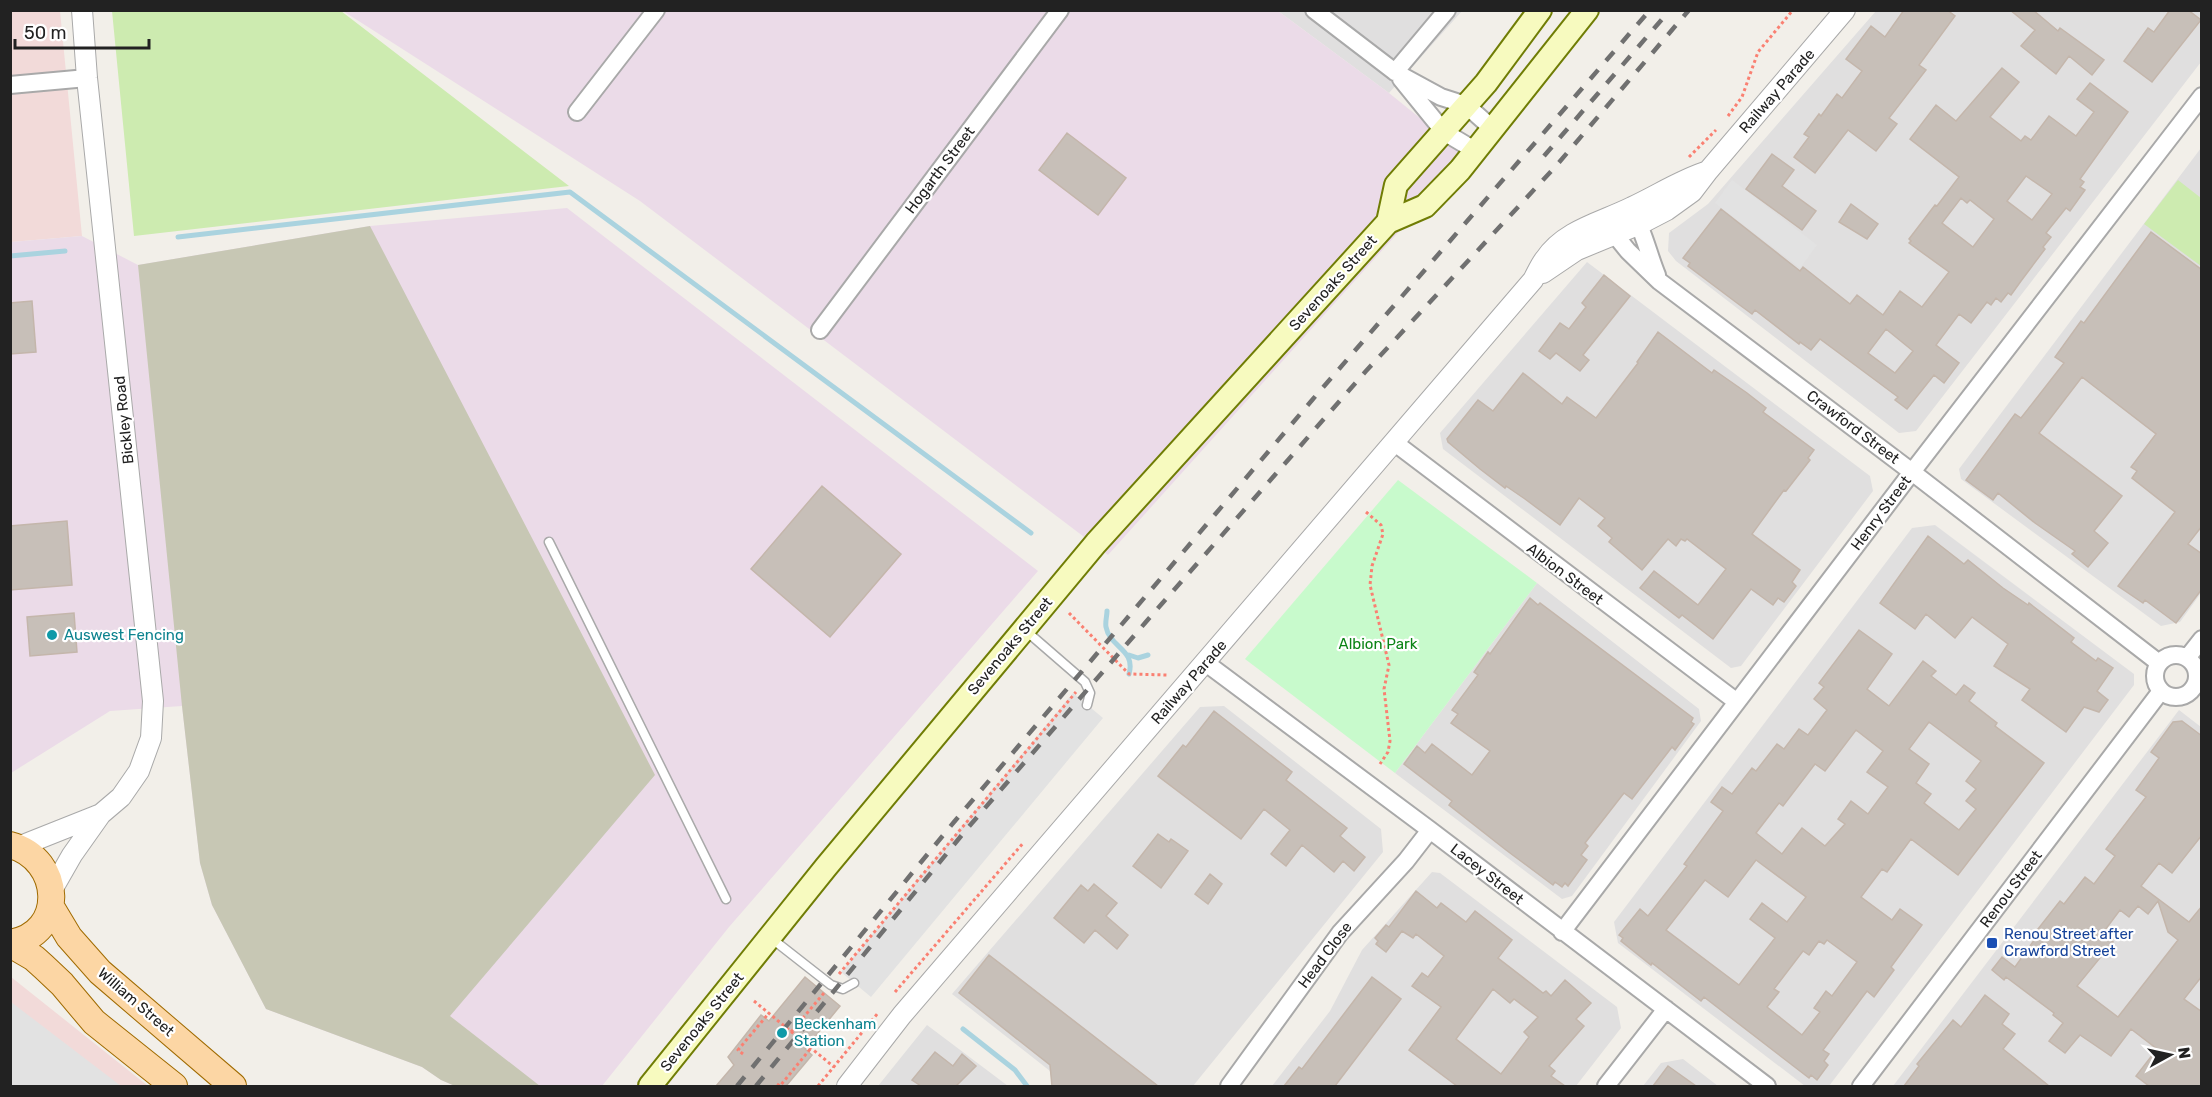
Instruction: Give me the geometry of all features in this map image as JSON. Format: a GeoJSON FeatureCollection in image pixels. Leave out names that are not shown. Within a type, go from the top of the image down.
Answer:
{"type":"FeatureCollection","features":[{"type":"Feature","properties":{"kind":"main road","name":"Sevenoaks Street"},"geometry":{"type":"LineString","coordinates":[[1389,222],[1396,185],[1486,83],[1540,10]]}},
{"type":"Feature","properties":{"kind":"main road","name":"Sevenoaks Street"},"geometry":{"type":"LineString","coordinates":[[650,1086],[833,858],[1096,543],[1389,222],[1425,207],[1494,130],[1587,10]]}},
{"type":"Feature","properties":{"kind":"main road","name":"William Street"},"geometry":{"type":"LineString","coordinates":[[14,846],[27,850],[40,861],[48,875],[51,898],[69,937],[100,972],[233,1086]]}},
{"type":"Feature","properties":{"kind":"main road"},"geometry":{"type":"LineString","coordinates":[[10,944],[33,933],[44,921],[51,898]]}},
{"type":"Feature","properties":{"kind":"main road"},"geometry":{"type":"LineString","coordinates":[[10,944],[34,958],[62,984],[94,1022],[174,1086]]}},
{"type":"Feature","properties":{"kind":"street","name":"Bickley Road"},"geometry":{"type":"LineString","coordinates":[[51,898],[72,855],[102,814],[121,797],[139,771],[151,738],[153,701],[87,78],[82,10]]}},
{"type":"Feature","properties":{"kind":"street"},"geometry":{"type":"LineString","coordinates":[[577,112],[656,10]]}},
{"type":"Feature","properties":{"kind":"street","name":"Hogarth Street"},"geometry":{"type":"LineString","coordinates":[[820,330],[1060,10]]}},
{"type":"Feature","properties":{"kind":"street"},"geometry":{"type":"LineString","coordinates":[[1314,10],[1395,72],[1441,98],[1466,105],[1494,130]]}},
{"type":"Feature","properties":{"kind":"street"},"geometry":{"type":"LineString","coordinates":[[1395,72],[1447,10]]}},
{"type":"Feature","properties":{"kind":"street","name":"Railway Parade"},"geometry":{"type":"LineString","coordinates":[[847,1086],[902,1015],[1533,280],[1608,227],[1635,216],[1667,210],[1692,192],[1845,10]]}},
{"type":"Feature","properties":{"kind":"street"},"geometry":{"type":"LineString","coordinates":[[1395,72],[1444,132],[1476,151]]}},
{"type":"Feature","properties":{"kind":"street"},"geometry":{"type":"LineString","coordinates":[[10,85],[87,78]]}},
{"type":"Feature","properties":{"kind":"street","name":"Henry Street"},"geometry":{"type":"LineString","coordinates":[[1562,932],[2202,96]]}},
{"type":"Feature","properties":{"kind":"street"},"geometry":{"type":"LineString","coordinates":[[1635,216],[1659,281]]}},
{"type":"Feature","properties":{"kind":"street","name":"Crawford Street"},"geometry":{"type":"LineString","coordinates":[[1608,227],[1659,281],[1912,472],[2159,663]]}},
{"type":"Feature","properties":{"kind":"street","name":"Albion Street"},"geometry":{"type":"LineString","coordinates":[[1395,443],[1737,702]]}},
{"type":"Feature","properties":{"kind":"street"},"geometry":{"type":"LineString","coordinates":[[2187,658],[2202,639]]}},
{"type":"Feature","properties":{"kind":"street"},"geometry":{"type":"LineString","coordinates":[[2180,655],[2187,658],[2194,666],[2197,694],[2181,697],[2161,692],[2156,682],[2159,663],[2168,657],[2180,655]]}},
{"type":"Feature","properties":{"kind":"street","name":"Lacey Street"},"geometry":{"type":"LineString","coordinates":[[1206,663],[1767,1086]]}},
{"type":"Feature","properties":{"kind":"street","name":"Renou Street"},"geometry":{"type":"LineString","coordinates":[[1861,1086],[2161,692]]}},
{"type":"Feature","properties":{"kind":"street","name":"Bickley Road"},"geometry":{"type":"LineString","coordinates":[[14,846],[102,814]]}},
{"type":"Feature","properties":{"kind":"street","name":"Head Close"},"geometry":{"type":"LineString","coordinates":[[1229,1086],[1340,933],[1407,861],[1430,830]]}},
{"type":"Feature","properties":{"kind":"street"},"geometry":{"type":"LineString","coordinates":[[1606,1086],[1666,1009]]}},
{"type":"Feature","properties":{"kind":"lane"},"geometry":{"type":"LineString","coordinates":[[549,542],[726,898]]}},
{"type":"Feature","properties":{"kind":"lane"},"geometry":{"type":"LineString","coordinates":[[1025,630],[1085,682],[1090,693],[1087,705]]}},
{"type":"Feature","properties":{"kind":"lane"},"geometry":{"type":"LineString","coordinates":[[771,938],[831,985],[843,989],[854,983]]}},
{"type":"Feature","properties":{"kind":"path"},"geometry":{"type":"LineString","coordinates":[[1366,512],[1381,525],[1383,534],[1372,566],[1370,585],[1389,665],[1384,689],[1390,741],[1388,752],[1380,764]]}},
{"type":"Feature","properties":{"kind":"path"},"geometry":{"type":"LineString","coordinates":[[1069,613],[1129,674],[1168,675]]}},
{"type":"Feature","properties":{"kind":"path"},"geometry":{"type":"LineString","coordinates":[[791,1032],[1085,682]]}},
{"type":"Feature","properties":{"kind":"path"},"geometry":{"type":"LineString","coordinates":[[754,1001],[834,1067]]}},
{"type":"Feature","properties":{"kind":"path"},"geometry":{"type":"LineString","coordinates":[[743,1054],[738,1050],[769,1013]]}},
{"type":"Feature","properties":{"kind":"path"},"geometry":{"type":"LineString","coordinates":[[777,1084],[780,1086],[811,1048]]}},
{"type":"Feature","properties":{"kind":"shaded area"},"geometry":{"type":"Polygon","coordinates":[[[11,11],[60,11],[82,236],[11,242],[11,11]]]}},
{"type":"Feature","properties":{"kind":"shaded area"},"geometry":{"type":"Polygon","coordinates":[[[343,11],[1278,11],[1389,93],[1467,156],[1108,555],[640,201],[343,11]]]}},
{"type":"Feature","properties":{"kind":"shaded area"},"geometry":{"type":"Polygon","coordinates":[[[1278,11],[1462,11],[1389,93],[1278,11]]]}},
{"type":"Feature","properties":{"kind":"shaded area"},"geometry":{"type":"Polygon","coordinates":[[[1876,11],[2201,11],[2201,62],[1916,431],[1899,433],[1676,261],[1668,251],[1669,233],[1708,204],[1876,11]]]}},
{"type":"Feature","properties":{"kind":"shaded area"},"geometry":{"type":"Polygon","coordinates":[[[2201,148],[2201,593],[2180,622],[2161,626],[1961,479],[1959,469],[2201,148]]]}},
{"type":"Feature","properties":{"kind":"shaded area"},"geometry":{"type":"Polygon","coordinates":[[[1732,180],[1817,245],[1800,268],[1715,203],[1732,180]]]}},
{"type":"Feature","properties":{"kind":"shaded area"},"geometry":{"type":"Polygon","coordinates":[[[567,208],[1038,571],[729,927],[602,1086],[455,1086],[422,1067],[266,1009],[212,905],[200,863],[182,706],[110,711],[11,773],[11,242],[82,236],[138,265],[370,226],[567,208]]]}},
{"type":"Feature","properties":{"kind":"shaded area"},"geometry":{"type":"Polygon","coordinates":[[[370,226],[655,775],[450,1016],[540,1086],[455,1086],[422,1067],[266,1009],[212,905],[200,863],[138,265],[370,226]]]}},
{"type":"Feature","properties":{"kind":"shaded area"},"geometry":{"type":"Polygon","coordinates":[[[1587,262],[1870,476],[1873,491],[1741,666],[1731,668],[1443,449],[1440,433],[1587,262]]]}},
{"type":"Feature","properties":{"kind":"shaded area"},"geometry":{"type":"Polygon","coordinates":[[[1935,525],[2134,674],[2134,685],[1829,1086],[1805,1086],[1618,943],[1614,922],[1912,528],[1935,525]]]}},
{"type":"Feature","properties":{"kind":"shaded area"},"geometry":{"type":"Polygon","coordinates":[[[1537,583],[1699,709],[1701,721],[1572,896],[1562,899],[1395,773],[1537,583]]]}},
{"type":"Feature","properties":{"kind":"shaded area"},"geometry":{"type":"Polygon","coordinates":[[[1073,693],[1103,718],[871,997],[841,972],[1073,693]]]}},
{"type":"Feature","properties":{"kind":"shaded area"},"geometry":{"type":"Polygon","coordinates":[[[1224,706],[1381,829],[1383,852],[1193,1086],[1052,1086],[1050,1071],[952,994],[1200,707],[1224,706]]]}},
{"type":"Feature","properties":{"kind":"shaded area"},"geometry":{"type":"Polygon","coordinates":[[[2179,710],[2201,727],[2201,1086],[1893,1086],[2179,710]]]}},
{"type":"Feature","properties":{"kind":"shaded area"},"geometry":{"type":"Polygon","coordinates":[[[1432,872],[1440,873],[1617,1007],[1621,1028],[1576,1086],[1272,1086],[1330,1011],[1362,950],[1432,872]]]}},
{"type":"Feature","properties":{"kind":"shaded area"},"geometry":{"type":"Polygon","coordinates":[[[11,977],[148,1086],[11,1086],[11,977]]]}},
{"type":"Feature","properties":{"kind":"shaded area"},"geometry":{"type":"Polygon","coordinates":[[[11,1002],[121,1086],[11,1086],[11,1002]]]}},
{"type":"Feature","properties":{"kind":"shaded area"},"geometry":{"type":"Polygon","coordinates":[[[927,1025],[1008,1086],[878,1086],[927,1025]]]}},
{"type":"Feature","properties":{"kind":"shaded area"},"geometry":{"type":"Polygon","coordinates":[[[1683,1059],[1718,1086],[1643,1086],[1661,1063],[1683,1059]]]}},
{"type":"Feature","properties":{"kind":"green space"},"geometry":{"type":"Polygon","coordinates":[[[112,11],[341,11],[569,186],[134,236],[112,11]]]}},
{"type":"Feature","properties":{"kind":"green space"},"geometry":{"type":"Polygon","coordinates":[[[2178,180],[2201,198],[2201,266],[2144,224],[2178,180]]]}},
{"type":"Feature","properties":{"kind":"green space","name":"Albion Park"},"geometry":{"type":"Polygon","coordinates":[[[1398,480],[1537,583],[1395,773],[1245,659],[1398,480]]]}},
{"type":"Feature","properties":{"kind":"building"},"geometry":{"type":"Polygon","coordinates":[[[1904,10],[1947,10],[1955,16],[1919,65],[1926,70],[1889,118],[1897,124],[1876,151],[1848,130],[1815,173],[1794,157],[1809,137],[1804,134],[1837,94],[1842,98],[1862,71],[1846,59],[1871,26],[1885,37],[1904,10]]]}},
{"type":"Feature","properties":{"kind":"building"},"geometry":{"type":"Polygon","coordinates":[[[2010,10],[2033,10],[2058,31],[2060,28],[2104,60],[2092,75],[2069,56],[2056,74],[2021,46],[2035,30],[2010,10]]]}},
{"type":"Feature","properties":{"kind":"building"},"geometry":{"type":"Polygon","coordinates":[[[2170,10],[2188,10],[2201,20],[2152,82],[2124,61],[2148,28],[2154,32],[2170,10]]]}},
{"type":"Feature","properties":{"kind":"building"},"geometry":{"type":"Polygon","coordinates":[[[2002,68],[2019,82],[1990,117],[2021,141],[2025,136],[2031,140],[2049,116],[2076,136],[2094,112],[2077,99],[2090,83],[2128,112],[2080,179],[2084,182],[2080,187],[2085,190],[2070,211],[2066,208],[2046,233],[2051,237],[2043,247],[2045,249],[2011,295],[2008,293],[2001,302],[1996,298],[1991,305],[1987,302],[1971,323],[1959,314],[1936,345],[1959,363],[1944,383],[1934,375],[1907,409],[1895,400],[1898,397],[1820,339],[1811,350],[1800,342],[1799,344],[1755,310],[1752,314],[1737,303],[1688,266],[1690,263],[1683,258],[1721,209],[1800,271],[1803,267],[1850,304],[1857,295],[1883,315],[1900,291],[1922,307],[1949,272],[1909,243],[1911,241],[1909,239],[1959,177],[1910,139],[1936,105],[1956,121],[2002,68]],[[2026,176],[2007,201],[2032,220],[2052,194],[2026,176]],[[1961,198],[1942,223],[1973,247],[1994,219],[1970,200],[1967,203],[1961,198]],[[1886,329],[1868,353],[1895,373],[1913,351],[1886,329]]]}},
{"type":"Feature","properties":{"kind":"building"},"geometry":{"type":"Polygon","coordinates":[[[1067,133],[1126,178],[1098,215],[1039,170],[1067,133]]]}},
{"type":"Feature","properties":{"kind":"building"},"geometry":{"type":"Polygon","coordinates":[[[1772,154],[1794,170],[1782,186],[1816,211],[1802,230],[1746,189],[1772,154]]]}},
{"type":"Feature","properties":{"kind":"building"},"geometry":{"type":"Polygon","coordinates":[[[1851,204],[1878,224],[1867,239],[1839,222],[1851,204]]]}},
{"type":"Feature","properties":{"kind":"building"},"geometry":{"type":"Polygon","coordinates":[[[2151,232],[2202,270],[2202,526],[2188,544],[2202,554],[2202,589],[2176,623],[2145,600],[2143,603],[2118,586],[2175,512],[2132,478],[2137,471],[2131,467],[2156,434],[2082,377],[2039,433],[2122,496],[2094,531],[2108,543],[2088,567],[2072,554],[2075,551],[1998,493],[1993,500],[1966,480],[2015,414],[2021,418],[2064,363],[2055,357],[2081,321],[2084,323],[2151,232]]]}},
{"type":"Feature","properties":{"kind":"building"},"geometry":{"type":"Polygon","coordinates":[[[1604,275],[1630,296],[1583,355],[1589,360],[1580,371],[1556,353],[1550,359],[1539,351],[1560,323],[1569,329],[1586,307],[1582,303],[1604,275]]]}},
{"type":"Feature","properties":{"kind":"building"},"geometry":{"type":"Polygon","coordinates":[[[32,301],[36,352],[10,354],[10,303],[32,301]]]}},
{"type":"Feature","properties":{"kind":"building"},"geometry":{"type":"Polygon","coordinates":[[[1658,332],[1712,373],[1714,370],[1747,393],[1766,408],[1763,412],[1814,450],[1808,458],[1810,460],[1786,491],[1784,490],[1752,534],[1800,570],[1792,582],[1796,586],[1784,602],[1778,598],[1773,605],[1751,589],[1713,639],[1682,615],[1679,618],[1640,588],[1654,571],[1698,605],[1726,569],[1687,539],[1685,541],[1681,539],[1676,546],[1668,539],[1642,570],[1609,542],[1612,538],[1598,526],[1605,518],[1579,498],[1560,525],[1480,469],[1447,439],[1478,400],[1493,411],[1523,373],[1562,404],[1567,397],[1596,418],[1638,363],[1658,332]]]}},
{"type":"Feature","properties":{"kind":"building"},"geometry":{"type":"Polygon","coordinates":[[[822,486],[901,554],[830,637],[751,569],[822,486]]]}},
{"type":"Feature","properties":{"kind":"building"},"geometry":{"type":"Polygon","coordinates":[[[67,521],[72,585],[10,590],[10,526],[67,521]]]}},
{"type":"Feature","properties":{"kind":"building"},"geometry":{"type":"Polygon","coordinates":[[[1928,536],[1964,564],[1968,560],[2003,588],[2028,605],[2029,603],[2074,638],[2071,642],[2096,661],[2098,658],[2113,668],[2097,691],[2108,700],[2099,712],[2084,707],[2066,732],[2022,700],[2030,689],[1994,666],[2008,644],[1972,617],[1955,638],[1926,614],[1915,629],[1880,603],[1928,536]]]}},
{"type":"Feature","properties":{"kind":"building"},"geometry":{"type":"Polygon","coordinates":[[[1530,598],[1538,605],[1540,603],[1693,718],[1691,722],[1694,724],[1675,750],[1672,747],[1632,799],[1624,793],[1585,843],[1588,846],[1581,855],[1587,860],[1568,886],[1565,883],[1562,887],[1555,882],[1553,885],[1506,850],[1449,805],[1452,801],[1404,764],[1417,746],[1425,753],[1432,744],[1472,775],[1490,751],[1451,723],[1458,714],[1452,710],[1478,675],[1474,672],[1488,652],[1490,654],[1530,598]]]}},
{"type":"Feature","properties":{"kind":"building","name":"Auswest Fencing"},"geometry":{"type":"Polygon","coordinates":[[[74,613],[77,652],[30,656],[27,617],[74,613]]]}},
{"type":"Feature","properties":{"kind":"building"},"geometry":{"type":"Polygon","coordinates":[[[1859,630],[1892,654],[1867,689],[1889,706],[1923,661],[1936,671],[1931,676],[1956,695],[1964,685],[1975,693],[1969,701],[1997,723],[1995,726],[2044,763],[1958,875],[1911,839],[1887,872],[1882,869],[1861,897],[1892,920],[1900,909],[1922,925],[1891,967],[1894,970],[1874,997],[1867,991],[1823,1050],[1829,1054],[1824,1061],[1828,1065],[1817,1080],[1811,1075],[1809,1078],[1704,997],[1701,1001],[1652,963],[1651,965],[1621,941],[1623,938],[1619,935],[1640,909],[1648,916],[1687,866],[1684,864],[1723,811],[1711,802],[1722,787],[1732,794],[1752,768],[1756,771],[1777,744],[1784,749],[1799,729],[1808,735],[1827,710],[1814,699],[1824,687],[1819,683],[1859,630]],[[1929,722],[1909,749],[1929,764],[1916,783],[1931,794],[1924,803],[1959,830],[1976,809],[1966,801],[1976,789],[1966,781],[1981,761],[1929,722]],[[1856,730],[1825,771],[1815,764],[1783,806],[1779,803],[1756,833],[1782,854],[1802,828],[1825,846],[1845,824],[1838,819],[1851,801],[1868,814],[1888,787],[1867,772],[1883,751],[1856,730]],[[1756,860],[1728,897],[1705,880],[1666,930],[1739,985],[1775,938],[1750,919],[1762,903],[1787,922],[1806,897],[1756,860]],[[1827,940],[1824,944],[1819,941],[1809,955],[1803,951],[1774,989],[1779,992],[1767,1007],[1802,1035],[1820,1012],[1814,1008],[1826,991],[1832,996],[1857,962],[1827,940]]]}},
{"type":"Feature","properties":{"kind":"building"},"geometry":{"type":"Polygon","coordinates":[[[1214,711],[1292,772],[1286,780],[1347,828],[1340,836],[1365,857],[1354,871],[1343,861],[1334,872],[1302,845],[1286,866],[1271,854],[1290,830],[1264,809],[1241,839],[1158,776],[1183,745],[1186,747],[1214,711]]]}},
{"type":"Feature","properties":{"kind":"building"},"geometry":{"type":"Polygon","coordinates":[[[2182,721],[2202,736],[2202,835],[2172,873],[2159,863],[2141,886],[2189,922],[2202,906],[2202,976],[2184,999],[2202,1012],[2202,1086],[2149,1086],[2136,1076],[2157,1049],[2131,1029],[2111,1056],[2080,1035],[2065,1053],[2049,1041],[2063,1023],[2053,1015],[2054,1013],[2006,977],[2004,980],[1992,970],[2002,957],[2015,967],[2037,936],[2034,934],[2060,901],[2064,904],[2085,877],[2094,884],[2115,856],[2106,849],[2146,797],[2136,790],[2159,758],[2151,752],[2173,722],[2182,721]],[[2158,901],[2148,914],[2138,906],[2129,917],[2120,910],[2102,934],[2113,942],[2077,986],[2118,1017],[2178,940],[2168,932],[2158,901]]]}},
{"type":"Feature","properties":{"kind":"building"},"geometry":{"type":"Polygon","coordinates":[[[1158,834],[1169,842],[1171,839],[1188,851],[1161,888],[1133,866],[1158,834]]]}},
{"type":"Feature","properties":{"kind":"building"},"geometry":{"type":"Polygon","coordinates":[[[1210,874],[1222,884],[1208,904],[1195,894],[1210,874]]]}},
{"type":"Feature","properties":{"kind":"building"},"geometry":{"type":"Polygon","coordinates":[[[1094,884],[1117,903],[1106,916],[1128,935],[1117,949],[1095,930],[1084,943],[1054,918],[1081,885],[1088,891],[1094,884]]]}},
{"type":"Feature","properties":{"kind":"building"},"geometry":{"type":"Polygon","coordinates":[[[1416,891],[1437,908],[1441,903],[1466,922],[1475,911],[1512,940],[1498,958],[1543,993],[1546,991],[1551,996],[1565,980],[1591,1003],[1576,1019],[1584,1026],[1549,1066],[1555,1071],[1551,1076],[1565,1086],[1457,1086],[1409,1050],[1441,1007],[1412,986],[1422,973],[1428,977],[1444,956],[1416,934],[1413,938],[1402,931],[1386,952],[1376,944],[1378,941],[1375,938],[1386,925],[1389,927],[1416,891]],[[1493,989],[1456,1039],[1501,1074],[1529,1037],[1524,1032],[1538,1017],[1514,999],[1510,1003],[1493,989]]]}},
{"type":"Feature","properties":{"kind":"building"},"geometry":{"type":"Polygon","coordinates":[[[989,955],[1158,1086],[1052,1086],[1050,1065],[959,993],[989,955]]]}},
{"type":"Feature","properties":{"kind":"building","name":"Beckenham Station"},"geometry":{"type":"Polygon","coordinates":[[[805,977],[840,1006],[805,1049],[812,1055],[786,1086],[716,1086],[734,1065],[728,1057],[761,1015],[769,1021],[805,977]]]}},
{"type":"Feature","properties":{"kind":"building"},"geometry":{"type":"Polygon","coordinates":[[[1372,977],[1401,999],[1335,1086],[1284,1086],[1299,1067],[1302,1069],[1372,977]]]}},
{"type":"Feature","properties":{"kind":"building"},"geometry":{"type":"Polygon","coordinates":[[[1985,995],[2009,1014],[2002,1024],[2015,1034],[2003,1049],[2049,1086],[1904,1086],[1919,1066],[1917,1064],[1953,1020],[1961,1027],[1985,995]]]}},
{"type":"Feature","properties":{"kind":"building"},"geometry":{"type":"Polygon","coordinates":[[[935,1052],[953,1066],[962,1054],[976,1066],[956,1086],[921,1086],[912,1080],[935,1052]]]}},
{"type":"Feature","properties":{"kind":"building"},"geometry":{"type":"Polygon","coordinates":[[[1668,1066],[1696,1086],[1653,1086],[1668,1066]]]}},
{"type":"Feature","properties":{"kind":"waterway"},"geometry":{"type":"LineString","coordinates":[[178,237],[570,192],[1031,533]]}},
{"type":"Feature","properties":{"kind":"waterway"},"geometry":{"type":"LineString","coordinates":[[10,256],[65,251]]}},
{"type":"Feature","properties":{"kind":"waterway"},"geometry":{"type":"LineString","coordinates":[[1107,611],[1108,634],[1129,659],[1129,674]]}},
{"type":"Feature","properties":{"kind":"waterway"},"geometry":{"type":"LineString","coordinates":[[1129,655],[1138,658],[1148,655]]}},
{"type":"Feature","properties":{"kind":"waterway"},"geometry":{"type":"LineString","coordinates":[[963,1029],[1015,1070],[1027,1086]]}},
{"type":"Feature","properties":{"kind":"railway"},"geometry":{"type":"LineString","coordinates":[[737,1086],[954,822],[1313,399],[1650,10]]}},
{"type":"Feature","properties":{"kind":"railway"},"geometry":{"type":"LineString","coordinates":[[1544,156],[1670,10]]}},
{"type":"Feature","properties":{"kind":"railway"},"geometry":{"type":"LineString","coordinates":[[756,1086],[966,830],[1145,623],[1366,371],[1556,166],[1689,10]]}},
{"type":"Feature","properties":{"kind":"place","name":"Auswest Fencing"},"geometry":{"type":"Point","coordinates":[52,635]}},
{"type":"Feature","properties":{"kind":"place","name":"Renou Street after Crawford Street"},"geometry":{"type":"Point","coordinates":[1992,943]}},
{"type":"Feature","properties":{"kind":"place","name":"Beckenham Station"},"geometry":{"type":"Point","coordinates":[782,1033]}}]}
